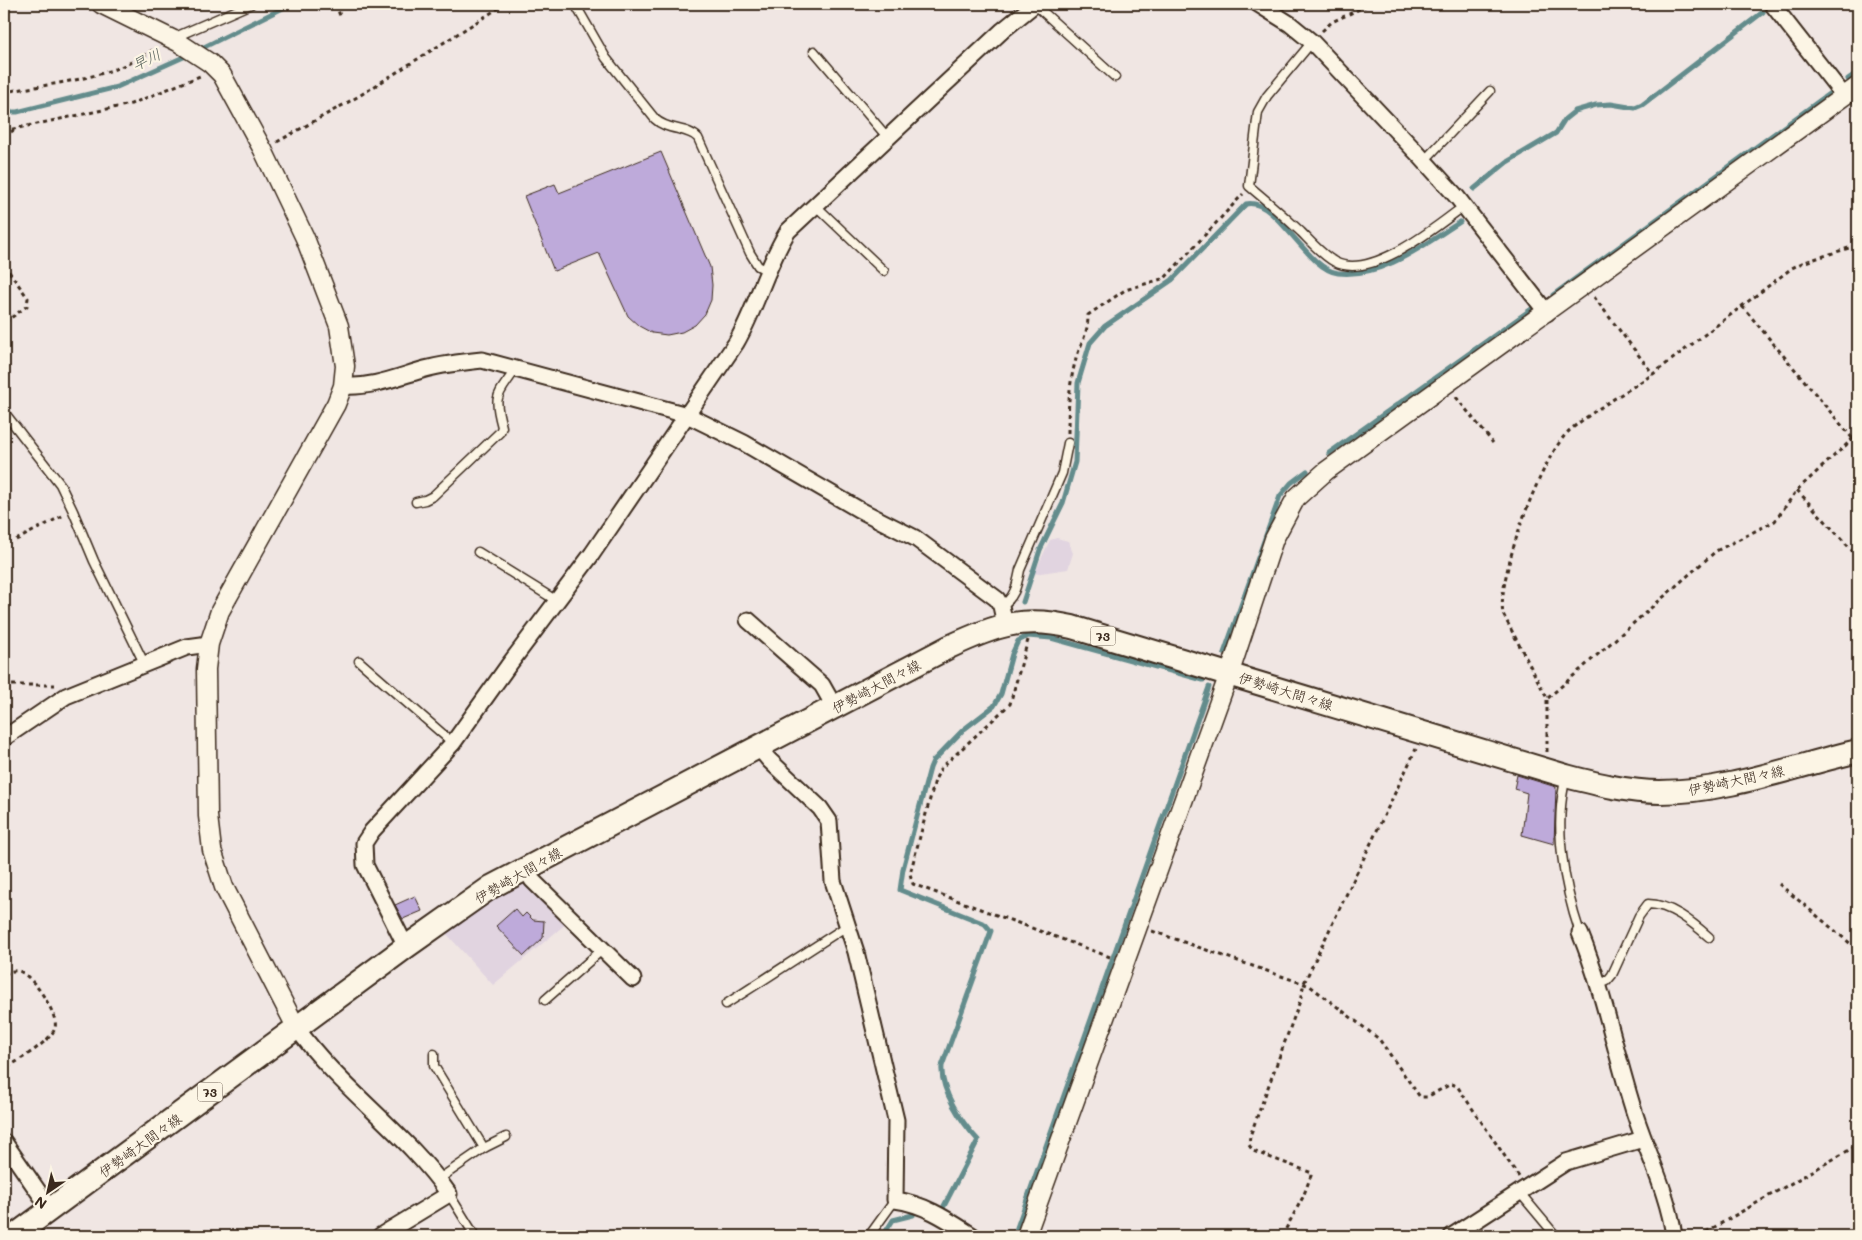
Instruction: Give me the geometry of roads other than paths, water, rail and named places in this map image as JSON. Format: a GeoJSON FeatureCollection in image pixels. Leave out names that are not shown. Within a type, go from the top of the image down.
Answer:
{"type":"FeatureCollection","features":[{"type":"Feature","properties":{"kind":"main road","name":"伊勢崎大間々線"},"geometry":{"type":"LineString","coordinates":[[14,1236],[406,946],[492,887],[760,748],[949,647],[1003,615],[1072,627],[1556,773],[1622,790],[1683,791],[1729,783],[1858,751]]}},
{"type":"Feature","properties":{"kind":"street"},"geometry":{"type":"LineString","coordinates":[[101,4],[175,41],[213,65],[222,75],[263,150],[305,238],[339,326],[345,366],[343,386],[327,423],[220,611],[209,644],[206,669],[208,816],[212,850],[224,887],[296,1028],[329,1066],[439,1179],[450,1194],[441,1197],[380,1236]]}},
{"type":"Feature","properties":{"kind":"street"},"geometry":{"type":"LineString","coordinates":[[1258,4],[1290,24],[1312,42],[1424,161],[1464,206],[1547,313]]}},
{"type":"Feature","properties":{"kind":"street"},"geometry":{"type":"LineString","coordinates":[[1772,4],[1844,96]]}},
{"type":"Feature","properties":{"kind":"street"},"geometry":{"type":"LineString","coordinates":[[406,946],[365,865],[364,843],[372,831],[453,743],[592,554],[748,324],[768,271],[788,231],[1032,5]]}},
{"type":"Feature","properties":{"kind":"street"},"geometry":{"type":"LineString","coordinates":[[1026,1236],[1229,674],[1274,539],[1296,498],[1326,471],[1547,313],[1858,86]]}},
{"type":"Feature","properties":{"kind":"street"},"geometry":{"type":"LineString","coordinates":[[343,386],[374,385],[457,362],[482,360],[687,415],[744,443],[858,509],[915,538],[997,599],[1003,615]]}},
{"type":"Feature","properties":{"kind":"street"},"geometry":{"type":"LineString","coordinates":[[748,620],[822,685],[835,708]]}},
{"type":"Feature","properties":{"kind":"street"},"geometry":{"type":"LineString","coordinates":[[4,738],[74,693],[187,646],[209,644]]}},
{"type":"Feature","properties":{"kind":"street"},"geometry":{"type":"LineString","coordinates":[[760,748],[769,760],[820,808],[829,821],[833,881],[856,952],[896,1120],[895,1200],[918,1205],[941,1215],[973,1236]]}},
{"type":"Feature","properties":{"kind":"street"},"geometry":{"type":"LineString","coordinates":[[526,868],[532,880],[633,979]]}},
{"type":"Feature","properties":{"kind":"street"},"geometry":{"type":"LineString","coordinates":[[1580,933],[1600,984],[1623,1075],[1643,1139],[1670,1212],[1674,1236]]}},
{"type":"Feature","properties":{"kind":"street"},"geometry":{"type":"LineString","coordinates":[[1452,1236],[1566,1162],[1643,1139]]}},
{"type":"Feature","properties":{"kind":"street"},"geometry":{"type":"LineString","coordinates":[[4,1142],[51,1210]]}},
{"type":"Feature","properties":{"kind":"lane"},"geometry":{"type":"LineString","coordinates":[[175,41],[251,4]]}},
{"type":"Feature","properties":{"kind":"lane"},"geometry":{"type":"LineString","coordinates":[[575,4],[606,58],[655,120],[664,127],[692,133],[698,138],[750,253],[758,266],[768,271]]}},
{"type":"Feature","properties":{"kind":"lane"},"geometry":{"type":"LineString","coordinates":[[1032,5],[1041,10],[1115,77]]}},
{"type":"Feature","properties":{"kind":"lane"},"geometry":{"type":"LineString","coordinates":[[1312,42],[1267,96],[1258,112],[1250,186],[1321,252],[1346,266],[1370,263],[1398,252],[1464,206]]}},
{"type":"Feature","properties":{"kind":"lane"},"geometry":{"type":"LineString","coordinates":[[814,51],[888,138]]}},
{"type":"Feature","properties":{"kind":"lane"},"geometry":{"type":"LineString","coordinates":[[1424,161],[1490,91]]}},
{"type":"Feature","properties":{"kind":"lane"},"geometry":{"type":"LineString","coordinates":[[816,206],[884,271]]}},
{"type":"Feature","properties":{"kind":"lane"},"geometry":{"type":"LineString","coordinates":[[416,502],[433,496],[500,432],[502,427],[495,403],[497,396],[515,370]]}},
{"type":"Feature","properties":{"kind":"lane"},"geometry":{"type":"LineString","coordinates":[[4,412],[60,484],[74,510],[94,561],[144,663]]}},
{"type":"Feature","properties":{"kind":"lane"},"geometry":{"type":"LineString","coordinates":[[1003,615],[1012,598],[1020,570],[1062,473],[1068,443]]}},
{"type":"Feature","properties":{"kind":"lane"},"geometry":{"type":"LineString","coordinates":[[478,552],[557,601]]}},
{"type":"Feature","properties":{"kind":"lane"},"geometry":{"type":"LineString","coordinates":[[359,661],[453,743]]}},
{"type":"Feature","properties":{"kind":"lane"},"geometry":{"type":"LineString","coordinates":[[1556,773],[1562,795],[1562,856],[1566,890],[1580,933]]}},
{"type":"Feature","properties":{"kind":"lane"},"geometry":{"type":"LineString","coordinates":[[1600,984],[1607,981],[1612,975],[1639,916],[1648,904],[1659,904],[1682,916],[1709,937]]}},
{"type":"Feature","properties":{"kind":"lane"},"geometry":{"type":"LineString","coordinates":[[726,1004],[847,926]]}},
{"type":"Feature","properties":{"kind":"lane"},"geometry":{"type":"LineString","coordinates":[[545,1000],[603,949]]}},
{"type":"Feature","properties":{"kind":"lane"},"geometry":{"type":"LineString","coordinates":[[434,1054],[434,1066],[484,1148]]}},
{"type":"Feature","properties":{"kind":"lane"},"geometry":{"type":"LineString","coordinates":[[439,1179],[484,1148],[506,1137]]}},
{"type":"Feature","properties":{"kind":"lane"},"geometry":{"type":"LineString","coordinates":[[1523,1190],[1556,1236]]}},
{"type":"Feature","properties":{"kind":"lane"},"geometry":{"type":"LineString","coordinates":[[450,1194],[475,1236]]}},
{"type":"Feature","properties":{"kind":"lane"},"geometry":{"type":"LineString","coordinates":[[869,1236],[895,1200]]}},
{"type":"Feature","properties":{"kind":"waterway","name":"早川"},"geometry":{"type":"LineString","coordinates":[[198,50],[291,4]]}},
{"type":"Feature","properties":{"kind":"waterway"},"geometry":{"type":"LineString","coordinates":[[1474,189],[1507,162],[1556,133],[1565,119],[1575,111],[1596,105],[1611,104],[1635,108],[1642,105],[1763,12]]}},
{"type":"Feature","properties":{"kind":"waterway","name":"早川"},"geometry":{"type":"LineString","coordinates":[[4,112],[17,112],[117,87],[188,55]]}},
{"type":"Feature","properties":{"kind":"waterway"},"geometry":{"type":"LineString","coordinates":[[1848,79],[1858,72]]}},
{"type":"Feature","properties":{"kind":"waterway"},"geometry":{"type":"LineString","coordinates":[[1553,295],[1830,93]]}},
{"type":"Feature","properties":{"kind":"waterway"},"geometry":{"type":"LineString","coordinates":[[1023,602],[1040,550],[1063,503],[1075,462],[1078,383],[1090,343],[1105,326],[1172,280],[1246,204],[1257,205],[1269,211],[1314,260],[1326,269],[1338,273],[1355,273],[1387,265],[1403,258],[1460,222]]}},
{"type":"Feature","properties":{"kind":"waterway"},"geometry":{"type":"LineString","coordinates":[[1329,453],[1533,308]]}},
{"type":"Feature","properties":{"kind":"waterway"},"geometry":{"type":"LineString","coordinates":[[1224,653],[1280,496],[1291,483],[1307,471]]}},
{"type":"Feature","properties":{"kind":"waterway"},"geometry":{"type":"LineString","coordinates":[[944,1206],[978,1140],[965,1125],[953,1106],[942,1075],[942,1066],[991,931],[985,924],[900,890],[903,869],[933,761],[963,730],[994,706],[1001,694],[1012,654],[1018,641],[1028,636],[1051,638],[1203,680]]}},
{"type":"Feature","properties":{"kind":"waterway"},"geometry":{"type":"LineString","coordinates":[[1014,1236],[1209,687]]}},
{"type":"Feature","properties":{"kind":"waterway"},"geometry":{"type":"LineString","coordinates":[[883,1236],[893,1220],[913,1215]]}}]}
